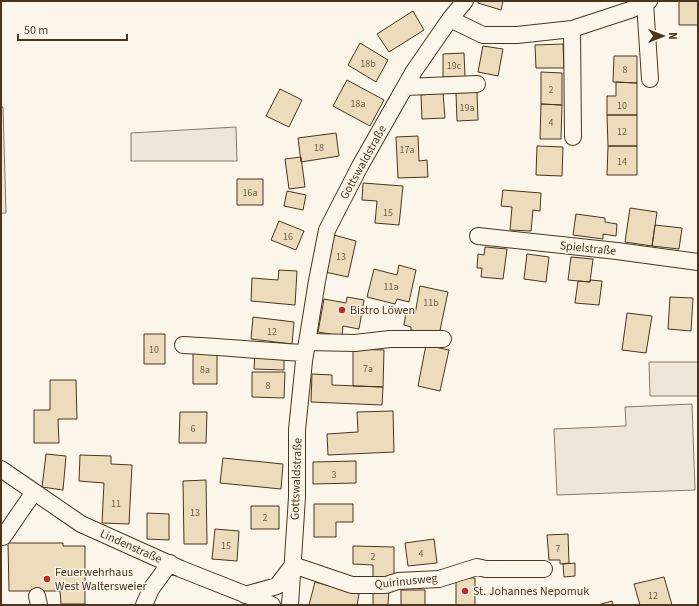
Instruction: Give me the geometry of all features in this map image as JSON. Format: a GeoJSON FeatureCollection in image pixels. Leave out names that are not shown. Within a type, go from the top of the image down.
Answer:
{"type":"FeatureCollection","features":[{"type":"Feature","properties":{"kind":"street","name":"Gottswaldstraße"},"geometry":{"type":"LineString","coordinates":[[290,605],[297,497],[297,430],[306,348],[317,281],[328,230],[360,166],[414,71],[450,19],[465,1]]}},
{"type":"Feature","properties":{"kind":"street"},"geometry":{"type":"LineString","coordinates":[[450,19],[483,35],[516,35],[572,29],[630,10],[647,2],[650,79]]}},
{"type":"Feature","properties":{"kind":"street"},"geometry":{"type":"LineString","coordinates":[[572,29],[574,136]]}},
{"type":"Feature","properties":{"kind":"street"},"geometry":{"type":"LineString","coordinates":[[405,87],[477,84]]}},
{"type":"Feature","properties":{"kind":"street","name":"Spielstraße"},"geometry":{"type":"LineString","coordinates":[[478,236],[617,251],[698,262]]}},
{"type":"Feature","properties":{"kind":"street"},"geometry":{"type":"LineString","coordinates":[[183,345],[232,347],[265,351],[390,339],[443,339]]}},
{"type":"Feature","properties":{"kind":"street","name":"Lindenstraße"},"geometry":{"type":"LineString","coordinates":[[1,469],[81,524],[170,564],[272,605]]}},
{"type":"Feature","properties":{"kind":"street"},"geometry":{"type":"LineString","coordinates":[[4,537],[34,492]]}},
{"type":"Feature","properties":{"kind":"street"},"geometry":{"type":"LineString","coordinates":[[144,605],[151,589],[170,564]]}},
{"type":"Feature","properties":{"kind":"street"},"geometry":{"type":"LineString","coordinates":[[245,595],[277,586],[293,565]]}},
{"type":"Feature","properties":{"kind":"street","name":"Quirinusweg"},"geometry":{"type":"LineString","coordinates":[[293,565],[352,585],[386,585],[398,581],[439,579],[477,566],[486,569],[544,569]]}},
{"type":"Feature","properties":{"kind":"shaded area"},"geometry":{"type":"Polygon","coordinates":[[[1,107],[3,107],[6,213],[1,213],[1,107]]]}},
{"type":"Feature","properties":{"kind":"shaded area"},"geometry":{"type":"Polygon","coordinates":[[[236,127],[237,161],[131,161],[131,133],[236,127]]]}},
{"type":"Feature","properties":{"kind":"shaded area"},"geometry":{"type":"Polygon","coordinates":[[[649,362],[698,362],[698,396],[650,396],[649,362]]]}},
{"type":"Feature","properties":{"kind":"shaded area"},"geometry":{"type":"Polygon","coordinates":[[[692,404],[695,490],[557,495],[554,429],[626,426],[625,407],[692,404]]]}},
{"type":"Feature","properties":{"kind":"building"},"geometry":{"type":"Polygon","coordinates":[[[479,1],[503,1],[501,10],[478,3],[479,1]]]}},
{"type":"Feature","properties":{"kind":"building"},"geometry":{"type":"Polygon","coordinates":[[[679,1],[698,1],[698,25],[679,25],[679,1]]]}},
{"type":"Feature","properties":{"kind":"building"},"geometry":{"type":"Polygon","coordinates":[[[413,11],[424,30],[389,52],[377,34],[413,11]]]}},
{"type":"Feature","properties":{"kind":"building"},"geometry":{"type":"Polygon","coordinates":[[[360,43],[388,60],[376,82],[348,65],[360,43]]]}},
{"type":"Feature","properties":{"kind":"building"},"geometry":{"type":"Polygon","coordinates":[[[563,44],[564,68],[536,68],[535,45],[563,44]]]}},
{"type":"Feature","properties":{"kind":"building"},"geometry":{"type":"Polygon","coordinates":[[[483,46],[503,49],[498,76],[478,72],[483,46]]]}},
{"type":"Feature","properties":{"kind":"building"},"geometry":{"type":"Polygon","coordinates":[[[464,53],[465,77],[443,77],[443,54],[464,53]]]}},
{"type":"Feature","properties":{"kind":"building"},"geometry":{"type":"Polygon","coordinates":[[[614,56],[637,56],[637,83],[613,82],[614,56]]]}},
{"type":"Feature","properties":{"kind":"building"},"geometry":{"type":"Polygon","coordinates":[[[541,72],[562,73],[562,105],[541,104],[541,72]]]}},
{"type":"Feature","properties":{"kind":"building"},"geometry":{"type":"Polygon","coordinates":[[[347,80],[384,100],[370,126],[333,106],[347,80]]]}},
{"type":"Feature","properties":{"kind":"building"},"geometry":{"type":"Polygon","coordinates":[[[616,82],[637,83],[637,115],[607,115],[607,96],[616,96],[616,82]]]}},
{"type":"Feature","properties":{"kind":"building"},"geometry":{"type":"Polygon","coordinates":[[[280,89],[302,100],[289,127],[266,116],[280,89]]]}},
{"type":"Feature","properties":{"kind":"building"},"geometry":{"type":"Polygon","coordinates":[[[477,92],[478,120],[457,121],[456,93],[477,92]]]}},
{"type":"Feature","properties":{"kind":"building"},"geometry":{"type":"Polygon","coordinates":[[[443,93],[445,118],[422,119],[421,95],[443,93]]]}},
{"type":"Feature","properties":{"kind":"building"},"geometry":{"type":"Polygon","coordinates":[[[541,104],[562,105],[561,139],[540,139],[541,104]]]}},
{"type":"Feature","properties":{"kind":"building"},"geometry":{"type":"Polygon","coordinates":[[[607,115],[637,115],[637,146],[608,146],[607,115]]]}},
{"type":"Feature","properties":{"kind":"building"},"geometry":{"type":"Polygon","coordinates":[[[336,133],[339,156],[301,162],[298,138],[336,133]]]}},
{"type":"Feature","properties":{"kind":"building"},"geometry":{"type":"Polygon","coordinates":[[[418,136],[419,161],[427,160],[428,177],[398,178],[396,137],[418,136]]]}},
{"type":"Feature","properties":{"kind":"building"},"geometry":{"type":"Polygon","coordinates":[[[537,146],[563,147],[562,176],[536,175],[537,146]]]}},
{"type":"Feature","properties":{"kind":"building"},"geometry":{"type":"Polygon","coordinates":[[[608,146],[637,146],[637,175],[607,175],[608,146]]]}},
{"type":"Feature","properties":{"kind":"building"},"geometry":{"type":"Polygon","coordinates":[[[301,157],[305,187],[289,189],[285,159],[301,157]]]}},
{"type":"Feature","properties":{"kind":"building"},"geometry":{"type":"Polygon","coordinates":[[[237,179],[263,179],[263,205],[237,205],[237,179]]]}},
{"type":"Feature","properties":{"kind":"building"},"geometry":{"type":"Polygon","coordinates":[[[363,183],[403,186],[399,225],[375,223],[377,201],[362,200],[363,183]]]}},
{"type":"Feature","properties":{"kind":"building"},"geometry":{"type":"Polygon","coordinates":[[[503,190],[541,193],[540,211],[533,210],[531,231],[510,230],[512,207],[501,206],[503,190]]]}},
{"type":"Feature","properties":{"kind":"building"},"geometry":{"type":"Polygon","coordinates":[[[287,191],[306,195],[303,210],[284,206],[287,191]]]}},
{"type":"Feature","properties":{"kind":"building"},"geometry":{"type":"Polygon","coordinates":[[[630,208],[657,212],[652,246],[625,242],[630,208]]]}},
{"type":"Feature","properties":{"kind":"building"},"geometry":{"type":"Polygon","coordinates":[[[576,214],[605,218],[605,222],[617,224],[616,236],[603,234],[603,239],[573,235],[576,214]]]}},
{"type":"Feature","properties":{"kind":"building"},"geometry":{"type":"Polygon","coordinates":[[[279,221],[304,231],[296,250],[271,240],[279,221]]]}},
{"type":"Feature","properties":{"kind":"building"},"geometry":{"type":"Polygon","coordinates":[[[655,225],[682,228],[679,249],[652,246],[655,225]]]}},
{"type":"Feature","properties":{"kind":"building"},"geometry":{"type":"Polygon","coordinates":[[[334,235],[356,241],[348,277],[325,272],[334,235]]]}},
{"type":"Feature","properties":{"kind":"building"},"geometry":{"type":"Polygon","coordinates":[[[485,247],[507,249],[503,279],[481,277],[482,268],[477,268],[478,254],[484,255],[485,247]]]}},
{"type":"Feature","properties":{"kind":"building"},"geometry":{"type":"Polygon","coordinates":[[[527,254],[549,257],[546,282],[524,279],[527,254]]]}},
{"type":"Feature","properties":{"kind":"building"},"geometry":{"type":"Polygon","coordinates":[[[571,257],[593,259],[590,282],[568,280],[571,257]]]}},
{"type":"Feature","properties":{"kind":"building"},"geometry":{"type":"Polygon","coordinates":[[[399,265],[416,270],[409,302],[397,299],[395,304],[367,297],[374,269],[397,275],[399,265]]]}},
{"type":"Feature","properties":{"kind":"building"},"geometry":{"type":"Polygon","coordinates":[[[279,270],[297,271],[295,305],[251,301],[252,278],[278,280],[279,270]]]}},
{"type":"Feature","properties":{"kind":"building"},"geometry":{"type":"Polygon","coordinates":[[[590,280],[602,281],[599,305],[575,303],[578,281],[590,282],[590,280]]]}},
{"type":"Feature","properties":{"kind":"building"},"geometry":{"type":"Polygon","coordinates":[[[420,286],[448,292],[439,335],[411,330],[411,327],[404,325],[406,312],[415,314],[420,286]]]}},
{"type":"Feature","properties":{"kind":"building","name":"Bistro Löwen"},"geometry":{"type":"Polygon","coordinates":[[[347,297],[364,300],[359,329],[343,326],[342,336],[318,332],[324,299],[346,303],[347,297]]]}},
{"type":"Feature","properties":{"kind":"building"},"geometry":{"type":"Polygon","coordinates":[[[670,297],[693,298],[691,331],[668,329],[670,297]]]}},
{"type":"Feature","properties":{"kind":"building"},"geometry":{"type":"Polygon","coordinates":[[[627,313],[652,316],[646,353],[622,350],[627,313]]]}},
{"type":"Feature","properties":{"kind":"building"},"geometry":{"type":"Polygon","coordinates":[[[253,317],[294,322],[292,344],[251,339],[253,317]]]}},
{"type":"Feature","properties":{"kind":"building"},"geometry":{"type":"Polygon","coordinates":[[[144,334],[165,334],[165,364],[144,364],[144,334]]]}},
{"type":"Feature","properties":{"kind":"building"},"geometry":{"type":"Polygon","coordinates":[[[426,345],[449,350],[440,391],[418,386],[426,345]]]}},
{"type":"Feature","properties":{"kind":"building"},"geometry":{"type":"Polygon","coordinates":[[[353,349],[384,350],[383,387],[353,386],[353,349]]]}},
{"type":"Feature","properties":{"kind":"building"},"geometry":{"type":"Polygon","coordinates":[[[193,353],[217,353],[217,384],[193,384],[193,353]]]}},
{"type":"Feature","properties":{"kind":"building"},"geometry":{"type":"Polygon","coordinates":[[[255,353],[284,354],[284,370],[254,369],[255,353]]]}},
{"type":"Feature","properties":{"kind":"building"},"geometry":{"type":"Polygon","coordinates":[[[252,372],[285,372],[284,398],[252,397],[252,372]]]}},
{"type":"Feature","properties":{"kind":"building"},"geometry":{"type":"Polygon","coordinates":[[[312,374],[332,375],[332,385],[383,387],[382,405],[311,402],[312,374]]]}},
{"type":"Feature","properties":{"kind":"building"},"geometry":{"type":"Polygon","coordinates":[[[50,380],[76,380],[77,419],[58,419],[59,443],[34,443],[34,410],[50,410],[50,380]]]}},
{"type":"Feature","properties":{"kind":"building"},"geometry":{"type":"Polygon","coordinates":[[[393,411],[394,452],[328,455],[327,434],[358,432],[357,412],[393,411]]]}},
{"type":"Feature","properties":{"kind":"building"},"geometry":{"type":"Polygon","coordinates":[[[180,412],[207,412],[206,443],[179,443],[180,412]]]}},
{"type":"Feature","properties":{"kind":"building"},"geometry":{"type":"Polygon","coordinates":[[[46,454],[66,456],[63,490],[42,487],[46,454]]]}},
{"type":"Feature","properties":{"kind":"building"},"geometry":{"type":"Polygon","coordinates":[[[80,455],[111,456],[111,464],[132,465],[129,524],[102,523],[104,483],[79,481],[80,455]]]}},
{"type":"Feature","properties":{"kind":"building"},"geometry":{"type":"Polygon","coordinates":[[[223,458],[283,464],[281,489],[220,483],[223,458]]]}},
{"type":"Feature","properties":{"kind":"building"},"geometry":{"type":"Polygon","coordinates":[[[356,461],[356,483],[313,484],[313,462],[356,461]]]}},
{"type":"Feature","properties":{"kind":"building"},"geometry":{"type":"Polygon","coordinates":[[[206,480],[207,544],[184,544],[183,481],[206,480]]]}},
{"type":"Feature","properties":{"kind":"building"},"geometry":{"type":"Polygon","coordinates":[[[314,504],[353,504],[353,522],[336,522],[336,537],[314,537],[314,504]]]}},
{"type":"Feature","properties":{"kind":"building"},"geometry":{"type":"Polygon","coordinates":[[[251,506],[279,506],[279,529],[251,529],[251,506]]]}},
{"type":"Feature","properties":{"kind":"building"},"geometry":{"type":"Polygon","coordinates":[[[147,513],[169,514],[169,540],[147,539],[147,513]]]}},
{"type":"Feature","properties":{"kind":"building"},"geometry":{"type":"Polygon","coordinates":[[[215,529],[239,531],[237,561],[212,559],[215,529]]]}},
{"type":"Feature","properties":{"kind":"building"},"geometry":{"type":"Polygon","coordinates":[[[568,534],[569,563],[560,564],[560,560],[549,560],[547,535],[568,534]]]}},
{"type":"Feature","properties":{"kind":"building"},"geometry":{"type":"Polygon","coordinates":[[[434,539],[437,563],[408,566],[405,543],[434,539]]]}},
{"type":"Feature","properties":{"kind":"building","name":"Feuerwehrhaus West Waltersweier"},"geometry":{"type":"Polygon","coordinates":[[[8,543],[63,543],[63,546],[85,546],[85,604],[61,604],[60,591],[9,591],[8,543]]]}},
{"type":"Feature","properties":{"kind":"building"},"geometry":{"type":"Polygon","coordinates":[[[353,546],[394,547],[394,577],[373,577],[373,565],[353,564],[353,546]]]}},
{"type":"Feature","properties":{"kind":"building"},"geometry":{"type":"Polygon","coordinates":[[[575,563],[575,576],[564,577],[563,564],[575,563]]]}},
{"type":"Feature","properties":{"kind":"building"},"geometry":{"type":"Polygon","coordinates":[[[664,577],[672,605],[640,605],[634,584],[664,577]]]}},
{"type":"Feature","properties":{"kind":"building","name":"St. Johannes Nepomuk"},"geometry":{"type":"Polygon","coordinates":[[[456,578],[475,578],[475,605],[456,605],[456,578]]]}},
{"type":"Feature","properties":{"kind":"building"},"geometry":{"type":"Polygon","coordinates":[[[315,582],[359,594],[357,605],[309,605],[315,582]]]}},
{"type":"Feature","properties":{"kind":"building"},"geometry":{"type":"Polygon","coordinates":[[[373,589],[389,589],[388,605],[373,605],[373,589]]]}},
{"type":"Feature","properties":{"kind":"building"},"geometry":{"type":"Polygon","coordinates":[[[401,590],[425,590],[425,605],[401,605],[401,590]]]}},
{"type":"Feature","properties":{"kind":"building"},"geometry":{"type":"Polygon","coordinates":[[[612,601],[613,605],[598,605],[612,601]]]}},
{"type":"Feature","properties":{"kind":"place","name":"Bistro Löwen"},"geometry":{"type":"Point","coordinates":[342,310]}},
{"type":"Feature","properties":{"kind":"place","name":"Feuerwehrhaus West Waltersweier"},"geometry":{"type":"Point","coordinates":[47,579]}},
{"type":"Feature","properties":{"kind":"place","name":"St. Johannes Nepomuk"},"geometry":{"type":"Point","coordinates":[465,591]}}]}
